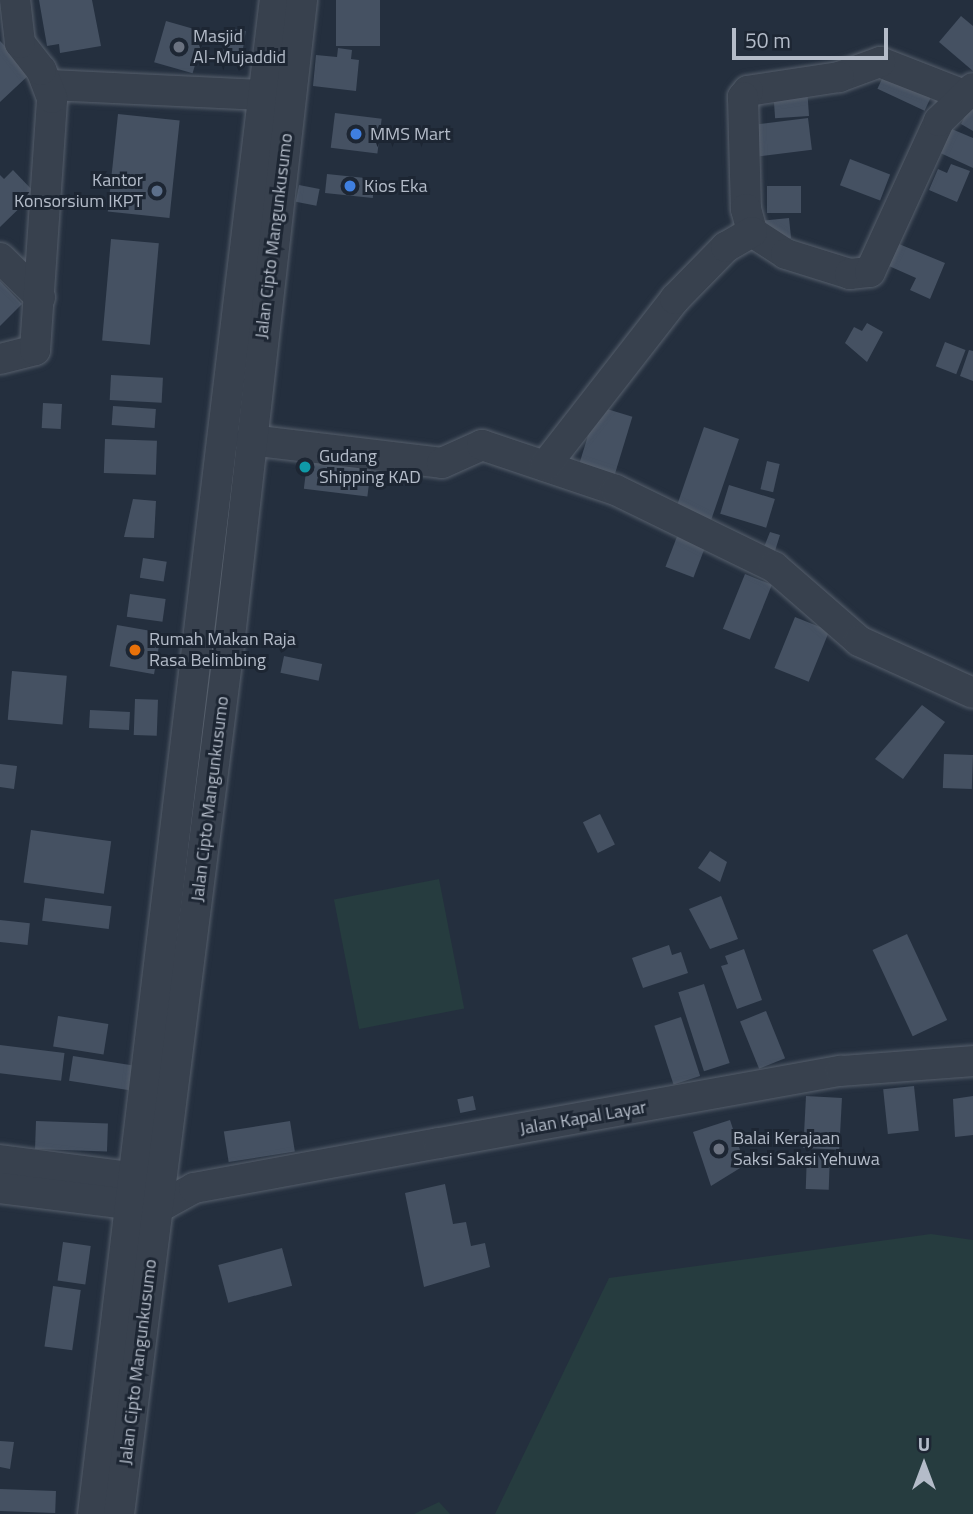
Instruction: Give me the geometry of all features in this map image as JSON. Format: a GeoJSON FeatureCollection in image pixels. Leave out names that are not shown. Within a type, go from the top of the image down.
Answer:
{"type":"FeatureCollection","features":[{"type":"Feature","properties":{"kind":"street"},"geometry":{"type":"LineString","coordinates":[[15,0],[20,43]]}},
{"type":"Feature","properties":{"kind":"street","name":"Jalan Cipto Mangunkusumo"},"geometry":{"type":"LineString","coordinates":[[119,1514],[146,1193],[275,0]]}},
{"type":"Feature","properties":{"kind":"street","name":"Jalan Cipto Mangunkusumo"},"geometry":{"type":"LineString","coordinates":[[93,1514],[146,1193],[250,440],[302,0]]}},
{"type":"Feature","properties":{"kind":"street"},"geometry":{"type":"LineString","coordinates":[[0,20],[20,43],[49,85],[40,297],[35,350],[0,359]]}},
{"type":"Feature","properties":{"kind":"street"},"geometry":{"type":"LineString","coordinates":[[880,62],[968,92],[939,121],[870,272],[850,274],[786,254],[752,232],[746,209],[743,96],[748,91],[839,77],[880,62]]}},
{"type":"Feature","properties":{"kind":"street"},"geometry":{"type":"LineString","coordinates":[[49,85],[263,96]]}},
{"type":"Feature","properties":{"kind":"street"},"geometry":{"type":"LineString","coordinates":[[545,466],[676,299],[726,247],[752,232]]}},
{"type":"Feature","properties":{"kind":"street"},"geometry":{"type":"LineString","coordinates":[[0,258],[40,297]]}},
{"type":"Feature","properties":{"kind":"street"},"geometry":{"type":"LineString","coordinates":[[250,440],[442,463],[482,445],[616,490],[774,567],[859,641],[973,694]]}},
{"type":"Feature","properties":{"kind":"street","name":"Jalan Kapal Layar"},"geometry":{"type":"LineString","coordinates":[[146,1193],[194,1188],[841,1071],[973,1061]]}},
{"type":"Feature","properties":{"kind":"street"},"geometry":{"type":"LineString","coordinates":[[0,1160],[146,1193]]}},
{"type":"Feature","properties":{"kind":"street"},"geometry":{"type":"LineString","coordinates":[[0,1188],[146,1193]]}},
{"type":"Feature","properties":{"kind":"green space"},"geometry":{"type":"Polygon","coordinates":[[[439,879],[464,1009],[359,1029],[334,899],[439,879]]]}},
{"type":"Feature","properties":{"kind":"green space"},"geometry":{"type":"Polygon","coordinates":[[[931,1234],[973,1240],[973,1514],[495,1514],[609,1278],[931,1234]]]}},
{"type":"Feature","properties":{"kind":"green space"},"geometry":{"type":"Polygon","coordinates":[[[439,1502],[450,1514],[414,1514],[439,1502]]]}},
{"type":"Feature","properties":{"kind":"building"},"geometry":{"type":"Polygon","coordinates":[[[39,0],[92,0],[101,46],[60,53],[59,44],[47,46],[39,0]]]}},
{"type":"Feature","properties":{"kind":"building"},"geometry":{"type":"Polygon","coordinates":[[[336,0],[380,0],[380,46],[336,46],[336,0]]]}},
{"type":"Feature","properties":{"kind":"building"},"geometry":{"type":"Polygon","coordinates":[[[961,16],[973,26],[973,71],[939,42],[961,16]]]}},
{"type":"Feature","properties":{"kind":"building","name":"Masjid Al-Mujaddid"},"geometry":{"type":"Polygon","coordinates":[[[166,21],[204,32],[193,73],[154,62],[166,21]]]}},
{"type":"Feature","properties":{"kind":"building"},"geometry":{"type":"Polygon","coordinates":[[[227,28],[246,31],[241,63],[222,60],[227,28]]]}},
{"type":"Feature","properties":{"kind":"building"},"geometry":{"type":"Polygon","coordinates":[[[0,41],[31,73],[0,102],[0,41]]]}},
{"type":"Feature","properties":{"kind":"building"},"geometry":{"type":"Polygon","coordinates":[[[338,48],[352,50],[351,59],[359,60],[356,91],[313,86],[316,55],[337,57],[338,48]]]}},
{"type":"Feature","properties":{"kind":"building"},"geometry":{"type":"Polygon","coordinates":[[[888,66],[935,88],[925,111],[877,89],[888,66]]]}},
{"type":"Feature","properties":{"kind":"building"},"geometry":{"type":"Polygon","coordinates":[[[807,87],[809,116],[775,118],[773,89],[807,87]]]}},
{"type":"Feature","properties":{"kind":"building"},"geometry":{"type":"Polygon","coordinates":[[[973,100],[973,131],[961,124],[973,100]]]}},
{"type":"Feature","properties":{"kind":"building","name":"MMS Mart"},"geometry":{"type":"Polygon","coordinates":[[[335,113],[382,119],[377,153],[331,148],[335,113]]]}},
{"type":"Feature","properties":{"kind":"building"},"geometry":{"type":"Polygon","coordinates":[[[118,114],[180,120],[169,218],[108,211],[118,114]]]}},
{"type":"Feature","properties":{"kind":"building"},"geometry":{"type":"Polygon","coordinates":[[[808,118],[812,150],[751,157],[747,125],[808,118]]]}},
{"type":"Feature","properties":{"kind":"building"},"geometry":{"type":"Polygon","coordinates":[[[947,127],[973,138],[973,168],[936,151],[947,127]]]}},
{"type":"Feature","properties":{"kind":"building"},"geometry":{"type":"Polygon","coordinates":[[[850,159],[890,174],[880,201],[840,185],[850,159]]]}},
{"type":"Feature","properties":{"kind":"building"},"geometry":{"type":"Polygon","coordinates":[[[951,164],[970,171],[957,202],[929,190],[938,169],[947,173],[951,164]]]}},
{"type":"Feature","properties":{"kind":"building"},"geometry":{"type":"Polygon","coordinates":[[[13,170],[35,193],[0,227],[0,175],[4,179],[13,170]]]}},
{"type":"Feature","properties":{"kind":"building","name":"Kios Eka"},"geometry":{"type":"Polygon","coordinates":[[[327,174],[375,179],[373,198],[325,193],[327,174]]]}},
{"type":"Feature","properties":{"kind":"building"},"geometry":{"type":"Polygon","coordinates":[[[299,185],[320,189],[316,206],[296,202],[299,185]]]}},
{"type":"Feature","properties":{"kind":"building"},"geometry":{"type":"Polygon","coordinates":[[[767,186],[801,186],[801,213],[767,213],[767,186]]]}},
{"type":"Feature","properties":{"kind":"building"},"geometry":{"type":"Polygon","coordinates":[[[789,218],[791,238],[761,241],[759,221],[789,218]]]}},
{"type":"Feature","properties":{"kind":"building"},"geometry":{"type":"Polygon","coordinates":[[[111,239],[159,243],[150,345],[102,341],[111,239]]]}},
{"type":"Feature","properties":{"kind":"building"},"geometry":{"type":"Polygon","coordinates":[[[899,244],[945,263],[930,299],[910,290],[916,278],[889,266],[899,244]]]}},
{"type":"Feature","properties":{"kind":"building"},"geometry":{"type":"Polygon","coordinates":[[[0,281],[22,304],[0,326],[0,281]]]}},
{"type":"Feature","properties":{"kind":"building"},"geometry":{"type":"Polygon","coordinates":[[[867,323],[883,332],[867,362],[845,343],[854,327],[862,331],[867,323]]]}},
{"type":"Feature","properties":{"kind":"building"},"geometry":{"type":"Polygon","coordinates":[[[945,342],[966,350],[956,374],[936,366],[945,342]]]}},
{"type":"Feature","properties":{"kind":"building"},"geometry":{"type":"Polygon","coordinates":[[[969,350],[973,351],[973,381],[960,376],[969,350]]]}},
{"type":"Feature","properties":{"kind":"building"},"geometry":{"type":"Polygon","coordinates":[[[111,375],[163,378],[162,403],[110,400],[111,375]]]}},
{"type":"Feature","properties":{"kind":"building"},"geometry":{"type":"Polygon","coordinates":[[[43,403],[62,404],[61,429],[42,428],[43,403]]]}},
{"type":"Feature","properties":{"kind":"building"},"geometry":{"type":"Polygon","coordinates":[[[113,406],[156,409],[155,428],[112,425],[113,406]]]}},
{"type":"Feature","properties":{"kind":"building"},"geometry":{"type":"Polygon","coordinates":[[[597,406],[632,417],[614,478],[578,467],[597,406]]]}},
{"type":"Feature","properties":{"kind":"building"},"geometry":{"type":"Polygon","coordinates":[[[704,427],[739,439],[710,522],[675,510],[704,427]]]}},
{"type":"Feature","properties":{"kind":"building"},"geometry":{"type":"Polygon","coordinates":[[[105,439],[157,441],[156,475],[104,473],[105,439]]]}},
{"type":"Feature","properties":{"kind":"building"},"geometry":{"type":"Polygon","coordinates":[[[308,455],[372,463],[367,497],[304,489],[308,455]]]}},
{"type":"Feature","properties":{"kind":"building"},"geometry":{"type":"Polygon","coordinates":[[[767,461],[780,464],[773,492],[760,489],[767,461]]]}},
{"type":"Feature","properties":{"kind":"building"},"geometry":{"type":"Polygon","coordinates":[[[729,485],[775,499],[766,528],[720,514],[729,485]]]}},
{"type":"Feature","properties":{"kind":"building"},"geometry":{"type":"Polygon","coordinates":[[[133,499],[156,501],[154,538],[124,537],[133,499]]]}},
{"type":"Feature","properties":{"kind":"building"},"geometry":{"type":"Polygon","coordinates":[[[770,532],[780,535],[775,551],[764,547],[770,532]]]}},
{"type":"Feature","properties":{"kind":"building"},"geometry":{"type":"Polygon","coordinates":[[[678,534],[706,545],[693,577],[665,567],[678,534]]]}},
{"type":"Feature","properties":{"kind":"building"},"geometry":{"type":"Polygon","coordinates":[[[143,558],[167,562],[164,582],[140,578],[143,558]]]}},
{"type":"Feature","properties":{"kind":"building"},"geometry":{"type":"Polygon","coordinates":[[[745,574],[772,585],[750,640],[723,629],[745,574]]]}},
{"type":"Feature","properties":{"kind":"building"},"geometry":{"type":"Polygon","coordinates":[[[130,594],[166,599],[162,622],[127,617],[130,594]]]}},
{"type":"Feature","properties":{"kind":"building"},"geometry":{"type":"Polygon","coordinates":[[[795,617],[829,631],[809,682],[774,668],[795,617]]]}},
{"type":"Feature","properties":{"kind":"building","name":"Rumah Makan Raja Rasa Belimbing"},"geometry":{"type":"Polygon","coordinates":[[[117,625],[161,633],[154,674],[110,666],[117,625]]]}},
{"type":"Feature","properties":{"kind":"building"},"geometry":{"type":"Polygon","coordinates":[[[284,656],[322,664],[319,681],[280,673],[284,656]]]}},
{"type":"Feature","properties":{"kind":"building"},"geometry":{"type":"Polygon","coordinates":[[[12,671],[67,676],[63,725],[8,720],[12,671]]]}},
{"type":"Feature","properties":{"kind":"building"},"geometry":{"type":"Polygon","coordinates":[[[135,699],[158,700],[157,736],[134,735],[135,699]]]}},
{"type":"Feature","properties":{"kind":"building"},"geometry":{"type":"Polygon","coordinates":[[[922,705],[945,722],[903,779],[875,759],[922,705]]]}},
{"type":"Feature","properties":{"kind":"building"},"geometry":{"type":"Polygon","coordinates":[[[90,710],[130,712],[129,730],[89,728],[90,710]]]}},
{"type":"Feature","properties":{"kind":"building"},"geometry":{"type":"Polygon","coordinates":[[[944,754],[973,755],[972,789],[943,788],[944,754]]]}},
{"type":"Feature","properties":{"kind":"building"},"geometry":{"type":"Polygon","coordinates":[[[0,764],[17,766],[14,789],[0,787],[0,764]]]}},
{"type":"Feature","properties":{"kind":"building"},"geometry":{"type":"Polygon","coordinates":[[[600,814],[615,845],[598,853],[583,822],[600,814]]]}},
{"type":"Feature","properties":{"kind":"building"},"geometry":{"type":"Polygon","coordinates":[[[31,830],[111,841],[104,894],[24,882],[31,830]]]}},
{"type":"Feature","properties":{"kind":"building"},"geometry":{"type":"Polygon","coordinates":[[[710,851],[727,862],[720,882],[698,868],[710,851]]]}},
{"type":"Feature","properties":{"kind":"building"},"geometry":{"type":"Polygon","coordinates":[[[721,896],[738,939],[710,949],[689,909],[721,896]]]}},
{"type":"Feature","properties":{"kind":"building"},"geometry":{"type":"Polygon","coordinates":[[[45,898],[112,906],[109,929],[42,921],[45,898]]]}},
{"type":"Feature","properties":{"kind":"building"},"geometry":{"type":"Polygon","coordinates":[[[0,920],[30,923],[28,945],[0,942],[0,920]]]}},
{"type":"Feature","properties":{"kind":"building"},"geometry":{"type":"Polygon","coordinates":[[[907,934],[947,1020],[913,1036],[873,950],[907,934]]]}},
{"type":"Feature","properties":{"kind":"building"},"geometry":{"type":"Polygon","coordinates":[[[669,945],[672,955],[681,952],[688,973],[643,988],[632,958],[669,945]]]}},
{"type":"Feature","properties":{"kind":"building"},"geometry":{"type":"Polygon","coordinates":[[[744,949],[762,1000],[737,1009],[721,966],[728,964],[725,956],[744,949]]]}},
{"type":"Feature","properties":{"kind":"building"},"geometry":{"type":"Polygon","coordinates":[[[704,984],[730,1063],[704,1071],[678,992],[704,984]]]}},
{"type":"Feature","properties":{"kind":"building"},"geometry":{"type":"Polygon","coordinates":[[[766,1011],[785,1058],[759,1069],[740,1021],[766,1011]]]}},
{"type":"Feature","properties":{"kind":"building"},"geometry":{"type":"Polygon","coordinates":[[[58,1016],[108,1024],[104,1055],[53,1047],[58,1016]]]}},
{"type":"Feature","properties":{"kind":"building"},"geometry":{"type":"Polygon","coordinates":[[[681,1017],[700,1076],[674,1085],[654,1026],[681,1017]]]}},
{"type":"Feature","properties":{"kind":"building"},"geometry":{"type":"Polygon","coordinates":[[[0,1045],[65,1053],[61,1081],[0,1073],[0,1045]]]}},
{"type":"Feature","properties":{"kind":"building"},"geometry":{"type":"Polygon","coordinates":[[[73,1056],[133,1066],[129,1090],[69,1081],[73,1056]]]}},
{"type":"Feature","properties":{"kind":"building"},"geometry":{"type":"Polygon","coordinates":[[[914,1086],[919,1131],[888,1134],[883,1089],[914,1086]]]}},
{"type":"Feature","properties":{"kind":"building"},"geometry":{"type":"Polygon","coordinates":[[[473,1096],[476,1110],[460,1113],[457,1099],[473,1096]]]}},
{"type":"Feature","properties":{"kind":"building"},"geometry":{"type":"Polygon","coordinates":[[[806,1096],[842,1098],[839,1150],[803,1148],[806,1096]]]}},
{"type":"Feature","properties":{"kind":"building"},"geometry":{"type":"Polygon","coordinates":[[[973,1096],[973,1135],[955,1137],[953,1099],[973,1096]]]}},
{"type":"Feature","properties":{"kind":"building","name":"Balai Kerajaan Saksi Saksi Yehuwa"},"geometry":{"type":"Polygon","coordinates":[[[730,1120],[745,1165],[711,1186],[693,1132],[730,1120]]]}},
{"type":"Feature","properties":{"kind":"building"},"geometry":{"type":"Polygon","coordinates":[[[36,1121],[108,1124],[107,1151],[35,1149],[36,1121]]]}},
{"type":"Feature","properties":{"kind":"building"},"geometry":{"type":"Polygon","coordinates":[[[290,1121],[295,1152],[229,1162],[224,1131],[290,1121]]]}},
{"type":"Feature","properties":{"kind":"building"},"geometry":{"type":"Polygon","coordinates":[[[807,1153],[830,1154],[829,1190],[806,1189],[807,1153]]]}},
{"type":"Feature","properties":{"kind":"building"},"geometry":{"type":"Polygon","coordinates":[[[445,1184],[453,1224],[466,1222],[471,1246],[485,1243],[490,1267],[424,1287],[405,1193],[445,1184]]]}},
{"type":"Feature","properties":{"kind":"building"},"geometry":{"type":"Polygon","coordinates":[[[63,1242],[91,1246],[85,1285],[58,1281],[63,1242]]]}},
{"type":"Feature","properties":{"kind":"building"},"geometry":{"type":"Polygon","coordinates":[[[282,1248],[292,1286],[228,1303],[218,1265],[282,1248]]]}},
{"type":"Feature","properties":{"kind":"building"},"geometry":{"type":"Polygon","coordinates":[[[53,1286],[81,1290],[72,1350],[45,1346],[53,1286]]]}},
{"type":"Feature","properties":{"kind":"building"},"geometry":{"type":"Polygon","coordinates":[[[0,1441],[14,1442],[10,1469],[0,1467],[0,1441]]]}},
{"type":"Feature","properties":{"kind":"building"},"geometry":{"type":"Polygon","coordinates":[[[0,1489],[56,1491],[55,1513],[0,1511],[0,1489]]]}},
{"type":"Feature","properties":{"kind":"place","name":"Masjid Al-Mujaddid"},"geometry":{"type":"Point","coordinates":[179,47]}},
{"type":"Feature","properties":{"kind":"place","name":"MMS Mart"},"geometry":{"type":"Point","coordinates":[356,134]}},
{"type":"Feature","properties":{"kind":"place","name":"Kios Eka"},"geometry":{"type":"Point","coordinates":[350,186]}},
{"type":"Feature","properties":{"kind":"place","name":"Kantor Konsorsium IKPT"},"geometry":{"type":"Point","coordinates":[157,191]}},
{"type":"Feature","properties":{"kind":"place","name":"Gudang Shipping KAD"},"geometry":{"type":"Point","coordinates":[305,467]}},
{"type":"Feature","properties":{"kind":"place","name":"Rumah Makan Raja Rasa Belimbing"},"geometry":{"type":"Point","coordinates":[135,650]}},
{"type":"Feature","properties":{"kind":"place","name":"Balai Kerajaan Saksi Saksi Yehuwa"},"geometry":{"type":"Point","coordinates":[719,1149]}}]}
